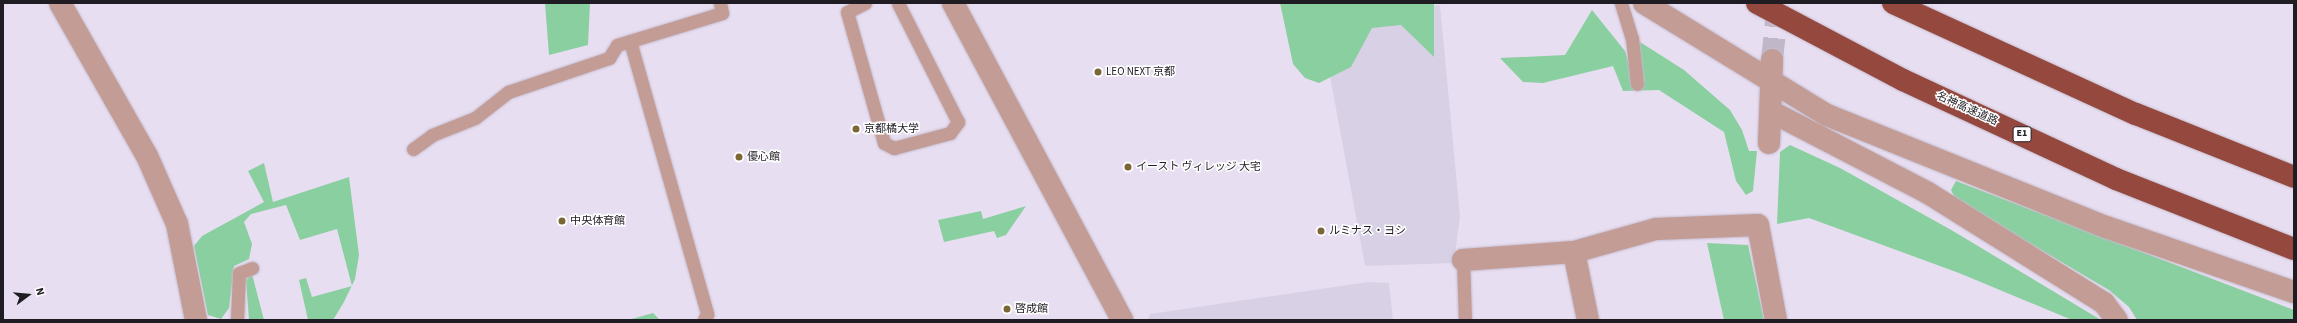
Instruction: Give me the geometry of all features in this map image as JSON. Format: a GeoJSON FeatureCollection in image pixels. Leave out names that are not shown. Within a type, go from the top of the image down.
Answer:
{"type":"FeatureCollection","features":[{"type":"Feature","properties":{"kind":"highway","name":"名神高速道路"},"geometry":{"type":"LineString","coordinates":[[1757,3],[1903,80],[2116,179],[2294,249]]}},
{"type":"Feature","properties":{"kind":"highway"},"geometry":{"type":"LineString","coordinates":[[1893,3],[2136,114],[2294,178]]}},
{"type":"Feature","properties":{"kind":"street"},"geometry":{"type":"LineString","coordinates":[[60,3],[147,156],[177,224],[196,320]]}},
{"type":"Feature","properties":{"kind":"street"},"geometry":{"type":"LineString","coordinates":[[953,3],[1122,320]]}},
{"type":"Feature","properties":{"kind":"street"},"geometry":{"type":"LineString","coordinates":[[1644,3],[1772,70],[1834,118],[2106,227],[2294,292]]}},
{"type":"Feature","properties":{"kind":"street"},"geometry":{"type":"LineString","coordinates":[[1769,143],[1772,112],[1772,70]]}},
{"type":"Feature","properties":{"kind":"street"},"geometry":{"type":"LineString","coordinates":[[1772,112],[1928,193],[2104,303],[2117,320]]}},
{"type":"Feature","properties":{"kind":"street"},"geometry":{"type":"LineString","coordinates":[[1462,260],[1574,252],[1656,229],[1758,225],[1776,320]]}},
{"type":"Feature","properties":{"kind":"street"},"geometry":{"type":"LineString","coordinates":[[1574,252],[1588,320]]}},
{"type":"Feature","properties":{"kind":"lane"},"geometry":{"type":"LineString","coordinates":[[414,149],[432,135],[475,118],[508,92],[609,58],[617,45],[722,12],[720,3]]}},
{"type":"Feature","properties":{"kind":"lane"},"geometry":{"type":"LineString","coordinates":[[865,3],[847,12],[884,143],[894,148],[950,133],[958,122],[898,3]]}},
{"type":"Feature","properties":{"kind":"lane"},"geometry":{"type":"LineString","coordinates":[[1621,3],[1632,38],[1637,84]]}},
{"type":"Feature","properties":{"kind":"lane"},"geometry":{"type":"LineString","coordinates":[[630,41],[707,314],[704,320]]}},
{"type":"Feature","properties":{"kind":"lane"},"geometry":{"type":"LineString","coordinates":[[1462,260],[1465,320]]}},
{"type":"Feature","properties":{"kind":"lane"},"geometry":{"type":"LineString","coordinates":[[237,320],[239,273],[252,268]]}},
{"type":"Feature","properties":{"kind":"shaded area"},"geometry":{"type":"Polygon","coordinates":[[[1440,5],[1460,216],[1454,263],[1365,266],[1319,16],[1440,5]]]}},
{"type":"Feature","properties":{"kind":"shaded area"},"geometry":{"type":"Polygon","coordinates":[[[1368,282],[1389,283],[1393,320],[1147,320],[1150,314],[1368,282]]]}},
{"type":"Feature","properties":{"kind":"green space"},"geometry":{"type":"Polygon","coordinates":[[[545,3],[590,3],[588,45],[549,55],[545,3]]]}},
{"type":"Feature","properties":{"kind":"green space"},"geometry":{"type":"Polygon","coordinates":[[[1280,3],[1434,3],[1434,57],[1401,25],[1372,28],[1351,67],[1319,83],[1305,78],[1293,64],[1280,3]]]}},
{"type":"Feature","properties":{"kind":"green space"},"geometry":{"type":"Polygon","coordinates":[[[1592,10],[1625,51],[1633,77],[1640,76],[1640,42],[1684,70],[1730,110],[1742,130],[1749,151],[1757,151],[1753,191],[1746,195],[1736,181],[1724,132],[1659,90],[1623,91],[1613,66],[1543,83],[1523,82],[1500,58],[1565,55],[1592,10]]]}},
{"type":"Feature","properties":{"kind":"green space"},"geometry":{"type":"Polygon","coordinates":[[[1790,145],[1840,168],[1953,231],[2101,320],[2072,320],[1959,273],[1809,218],[1777,224],[1780,152],[1790,145]]]}},
{"type":"Feature","properties":{"kind":"green space"},"geometry":{"type":"Polygon","coordinates":[[[264,163],[273,202],[349,177],[359,255],[355,279],[352,286],[337,229],[300,240],[286,205],[251,214],[244,222],[252,244],[249,259],[234,266],[229,308],[221,319],[208,315],[194,246],[202,236],[264,202],[248,171],[264,163]]]}},
{"type":"Feature","properties":{"kind":"green space"},"geometry":{"type":"Polygon","coordinates":[[[1956,181],[2294,310],[2294,320],[2137,320],[2129,307],[2109,290],[1956,200],[1951,190],[1956,181]]]}},
{"type":"Feature","properties":{"kind":"green space"},"geometry":{"type":"Polygon","coordinates":[[[1026,206],[1006,235],[997,238],[994,231],[944,242],[938,220],[981,211],[983,219],[1026,206]]]}},
{"type":"Feature","properties":{"kind":"green space"},"geometry":{"type":"Polygon","coordinates":[[[1707,243],[1748,245],[1764,320],[1724,320],[1707,243]]]}},
{"type":"Feature","properties":{"kind":"green space"},"geometry":{"type":"Polygon","coordinates":[[[252,274],[264,320],[249,320],[246,280],[252,274]]]}},
{"type":"Feature","properties":{"kind":"green space"},"geometry":{"type":"Polygon","coordinates":[[[306,278],[312,297],[352,286],[333,320],[308,320],[299,280],[306,278]]]}},
{"type":"Feature","properties":{"kind":"green space"},"geometry":{"type":"Polygon","coordinates":[[[653,313],[660,320],[628,320],[653,313]]]}},
{"type":"Feature","properties":{"kind":"tunnel"},"geometry":{"type":"LineString","coordinates":[[1772,60],[1778,3]]}},
{"type":"Feature","properties":{"kind":"place","name":"LEO NEXT 京都"},"geometry":{"type":"Point","coordinates":[1098,72]}},
{"type":"Feature","properties":{"kind":"place","name":"京都橘大学"},"geometry":{"type":"Point","coordinates":[856,129]}},
{"type":"Feature","properties":{"kind":"place","name":"優心館"},"geometry":{"type":"Point","coordinates":[739,157]}},
{"type":"Feature","properties":{"kind":"place","name":"イースト ヴィレッジ 大宅"},"geometry":{"type":"Point","coordinates":[1128,167]}},
{"type":"Feature","properties":{"kind":"place","name":"中央体育館"},"geometry":{"type":"Point","coordinates":[562,221]}},
{"type":"Feature","properties":{"kind":"place","name":"ルミナス・ヨシ"},"geometry":{"type":"Point","coordinates":[1321,231]}},
{"type":"Feature","properties":{"kind":"place","name":"啓成館"},"geometry":{"type":"Point","coordinates":[1007,309]}}]}
